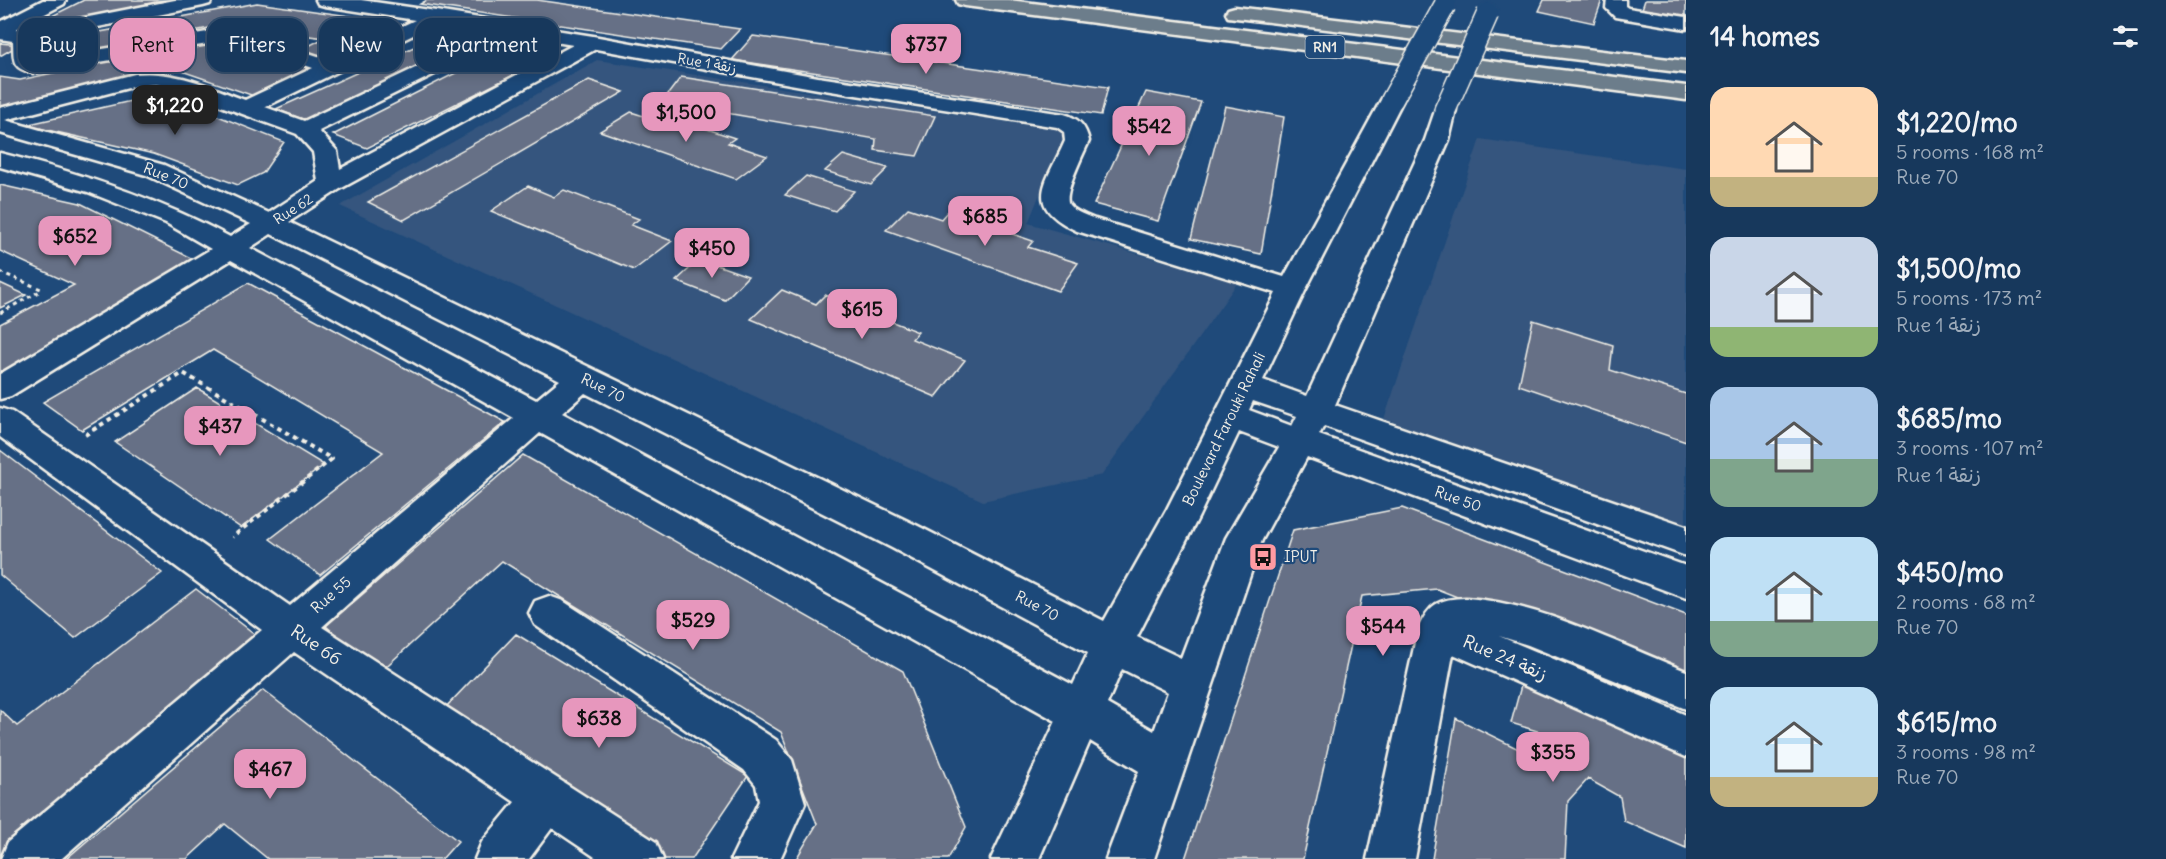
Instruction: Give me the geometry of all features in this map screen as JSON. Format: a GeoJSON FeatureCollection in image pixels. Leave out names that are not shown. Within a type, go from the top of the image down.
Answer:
{"type":"FeatureCollection","features":[{"type":"Feature","properties":{"kind":"highway","name":"RN1"},"geometry":{"type":"LineString","coordinates":[[965,0],[1686,93]]}},
{"type":"Feature","properties":{"kind":"highway","name":"RN1"},"geometry":{"type":"LineString","coordinates":[[1211,10],[1686,67]]}},
{"type":"Feature","properties":{"kind":"street"},"geometry":{"type":"LineString","coordinates":[[0,32],[57,0]]}},
{"type":"Feature","properties":{"kind":"street"},"geometry":{"type":"LineString","coordinates":[[98,21],[203,0]]}},
{"type":"Feature","properties":{"kind":"street","name":"Rue 1 زنقة"},"geometry":{"type":"LineString","coordinates":[[325,0],[448,18]]}},
{"type":"Feature","properties":{"kind":"street"},"geometry":{"type":"LineString","coordinates":[[1616,0],[1615,8],[1642,18],[1686,23]]}},
{"type":"Feature","properties":{"kind":"street","name":"Boulevard Farouki Rahali"},"geometry":{"type":"LineString","coordinates":[[1015,859],[1113,645],[1181,516],[1292,289],[1445,2]]}},
{"type":"Feature","properties":{"kind":"street"},"geometry":{"type":"LineString","coordinates":[[1130,859],[1244,538],[1308,427],[1437,141],[1445,110],[1490,6]]}},
{"type":"Feature","properties":{"kind":"street"},"geometry":{"type":"LineString","coordinates":[[403,32],[436,16]]}},
{"type":"Feature","properties":{"kind":"street"},"geometry":{"type":"LineString","coordinates":[[0,32],[18,35]]}},
{"type":"Feature","properties":{"kind":"street"},"geometry":{"type":"LineString","coordinates":[[98,56],[232,34],[319,63]]}},
{"type":"Feature","properties":{"kind":"street","name":"Rue 1 زنقة"},"geometry":{"type":"LineString","coordinates":[[559,37],[818,83],[1053,118],[1071,124],[1077,141],[1054,195],[1054,204],[1070,218],[1292,289]]}},
{"type":"Feature","properties":{"kind":"street","name":"Rue 62"},"geometry":{"type":"LineString","coordinates":[[0,388],[231,248],[331,184],[592,42]]}},
{"type":"Feature","properties":{"kind":"street"},"geometry":{"type":"LineString","coordinates":[[247,107],[320,72]]}},
{"type":"Feature","properties":{"kind":"street"},"geometry":{"type":"LineString","coordinates":[[305,129],[423,72]]}},
{"type":"Feature","properties":{"kind":"street"},"geometry":{"type":"LineString","coordinates":[[0,115],[124,82],[156,78],[174,81],[305,129],[325,151],[331,184]]}},
{"type":"Feature","properties":{"kind":"street","name":"Rue 70"},"geometry":{"type":"LineString","coordinates":[[0,126],[155,170],[270,223],[905,537],[1113,645],[1192,683]]}},
{"type":"Feature","properties":{"kind":"street"},"geometry":{"type":"LineString","coordinates":[[0,160],[97,187],[176,218],[1082,712],[1164,761]]}},
{"type":"Feature","properties":{"kind":"street","name":"Rue 55"},"geometry":{"type":"LineString","coordinates":[[25,859],[582,378]]}},
{"type":"Feature","properties":{"kind":"street","name":"Rue 50"},"geometry":{"type":"LineString","coordinates":[[1238,401],[1308,427],[1686,582]]}},
{"type":"Feature","properties":{"kind":"street","name":"Rue 66"},"geometry":{"type":"LineString","coordinates":[[0,420],[292,629],[639,859]]}},
{"type":"Feature","properties":{"kind":"street","name":"Rue 50"},"geometry":{"type":"LineString","coordinates":[[1308,427],[1686,541]]}},
{"type":"Feature","properties":{"kind":"street"},"geometry":{"type":"LineString","coordinates":[[549,613],[760,755],[776,776],[782,803],[754,859]]}},
{"type":"Feature","properties":{"kind":"street","name":"Rue 24 زنقة"},"geometry":{"type":"LineString","coordinates":[[1686,690],[1529,628],[1493,618],[1462,614],[1448,616],[1438,629],[1686,736]]}},
{"type":"Feature","properties":{"kind":"street"},"geometry":{"type":"LineString","coordinates":[[1391,859],[1438,629]]}},
{"type":"Feature","properties":{"kind":"street"},"geometry":{"type":"LineString","coordinates":[[499,859],[548,797]]}},
{"type":"Feature","properties":{"kind":"path"},"geometry":{"type":"LineString","coordinates":[[0,272],[42,290],[0,312]]}},
{"type":"Feature","properties":{"kind":"path"},"geometry":{"type":"LineString","coordinates":[[52,457],[183,373],[332,459],[200,562]]}},
{"type":"Feature","properties":{"kind":"shaded area"},"geometry":{"type":"Polygon","coordinates":[[[597,60],[1066,131],[1028,223],[1238,282],[1102,475],[983,501],[340,206],[597,60]]]}},
{"type":"Feature","properties":{"kind":"shaded area"},"geometry":{"type":"Polygon","coordinates":[[[1480,139],[1686,169],[1686,525],[1384,419],[1480,139]]]}},
{"type":"Feature","properties":{"kind":"building"},"geometry":{"type":"Polygon","coordinates":[[[84,0],[175,0],[89,18],[48,18],[84,0]]]}},
{"type":"Feature","properties":{"kind":"building"},"geometry":{"type":"Polygon","coordinates":[[[427,0],[537,0],[740,29],[721,49],[559,25],[559,18],[514,18],[420,4],[427,0]]]}},
{"type":"Feature","properties":{"kind":"building"},"geometry":{"type":"Polygon","coordinates":[[[1544,0],[1602,0],[1594,23],[1539,11],[1544,0]]]}},
{"type":"Feature","properties":{"kind":"building"},"geometry":{"type":"Polygon","coordinates":[[[1645,0],[1686,0],[1686,19],[1642,9],[1645,0]]]}},
{"type":"Feature","properties":{"kind":"building"},"geometry":{"type":"Polygon","coordinates":[[[257,3],[364,18],[319,18],[319,37],[307,36],[307,18],[207,18],[207,28],[195,31],[195,18],[176,18],[257,3]]]}},
{"type":"Feature","properties":{"kind":"building"},"geometry":{"type":"Polygon","coordinates":[[[110,30],[110,47],[98,50],[98,32],[110,30]]]}},
{"type":"Feature","properties":{"kind":"building"},"geometry":{"type":"Polygon","coordinates":[[[753,36],[1108,87],[1101,115],[732,60],[753,36]]]}},
{"type":"Feature","properties":{"kind":"building"},"geometry":{"type":"Polygon","coordinates":[[[207,40],[207,72],[304,72],[254,96],[185,72],[195,72],[195,43],[207,40]]]}},
{"type":"Feature","properties":{"kind":"building"},"geometry":{"type":"Polygon","coordinates":[[[319,41],[319,57],[307,52],[307,47],[319,41]]]}},
{"type":"Feature","properties":{"kind":"building"},"geometry":{"type":"Polygon","coordinates":[[[0,43],[18,45],[18,46],[0,56],[0,43]]]}},
{"type":"Feature","properties":{"kind":"building"},"geometry":{"type":"Polygon","coordinates":[[[415,46],[415,72],[310,122],[276,109],[358,72],[403,72],[403,52],[415,46]]]}},
{"type":"Feature","properties":{"kind":"building"},"geometry":{"type":"Polygon","coordinates":[[[110,61],[110,72],[162,72],[0,108],[0,77],[20,80],[58,72],[98,72],[98,64],[110,61]]]}},
{"type":"Feature","properties":{"kind":"building"},"geometry":{"type":"Polygon","coordinates":[[[458,72],[520,72],[367,148],[333,135],[458,72]]]}},
{"type":"Feature","properties":{"kind":"building"},"geometry":{"type":"Polygon","coordinates":[[[681,77],[935,116],[917,156],[875,150],[876,139],[662,102],[681,77]]]}},
{"type":"Feature","properties":{"kind":"building"},"geometry":{"type":"Polygon","coordinates":[[[589,80],[624,92],[404,220],[368,202],[589,80]]]}},
{"type":"Feature","properties":{"kind":"building"},"geometry":{"type":"Polygon","coordinates":[[[1146,92],[1201,102],[1158,221],[1094,204],[1146,92]]]}},
{"type":"Feature","properties":{"kind":"building"},"geometry":{"type":"Polygon","coordinates":[[[162,94],[284,142],[263,173],[238,185],[154,154],[25,125],[162,94]]]}},
{"type":"Feature","properties":{"kind":"building"},"geometry":{"type":"Polygon","coordinates":[[[1225,106],[1284,117],[1261,254],[1191,239],[1225,106]]]}},
{"type":"Feature","properties":{"kind":"building"},"geometry":{"type":"Polygon","coordinates":[[[631,112],[656,120],[664,115],[735,138],[728,143],[767,156],[736,179],[600,131],[631,112]]]}},
{"type":"Feature","properties":{"kind":"building"},"geometry":{"type":"Polygon","coordinates":[[[843,155],[888,168],[871,185],[825,171],[843,155]]]}},
{"type":"Feature","properties":{"kind":"building"},"geometry":{"type":"Polygon","coordinates":[[[806,176],[854,191],[835,211],[785,195],[806,176]]]}},
{"type":"Feature","properties":{"kind":"building"},"geometry":{"type":"Polygon","coordinates":[[[0,185],[80,203],[199,262],[0,373],[0,324],[74,285],[0,251],[0,185]]]}},
{"type":"Feature","properties":{"kind":"building"},"geometry":{"type":"Polygon","coordinates":[[[528,186],[554,197],[564,190],[639,219],[631,225],[672,241],[634,270],[491,211],[528,186]]]}},
{"type":"Feature","properties":{"kind":"building"},"geometry":{"type":"Polygon","coordinates":[[[908,208],[941,219],[947,212],[1033,241],[1028,247],[1078,263],[1058,291],[886,230],[908,208]]]}},
{"type":"Feature","properties":{"kind":"building"},"geometry":{"type":"Polygon","coordinates":[[[700,259],[748,276],[725,300],[676,281],[700,259]]]}},
{"type":"Feature","properties":{"kind":"building"},"geometry":{"type":"Polygon","coordinates":[[[0,283],[26,295],[0,308],[0,283]]]}},
{"type":"Feature","properties":{"kind":"building"},"geometry":{"type":"Polygon","coordinates":[[[248,283],[505,422],[320,575],[270,539],[383,452],[213,350],[82,430],[43,402],[248,283]]]}},
{"type":"Feature","properties":{"kind":"building"},"geometry":{"type":"Polygon","coordinates":[[[782,290],[816,304],[825,295],[918,332],[912,339],[965,360],[936,397],[751,319],[782,290]]]}},
{"type":"Feature","properties":{"kind":"building"},"geometry":{"type":"Polygon","coordinates":[[[1533,320],[1613,345],[1610,370],[1686,394],[1686,442],[1519,385],[1533,320]]]}},
{"type":"Feature","properties":{"kind":"building"},"geometry":{"type":"Polygon","coordinates":[[[197,388],[324,465],[241,528],[115,442],[197,388]]]}},
{"type":"Feature","properties":{"kind":"building"},"geometry":{"type":"Polygon","coordinates":[[[0,450],[162,573],[75,638],[0,575],[0,450]]]}},
{"type":"Feature","properties":{"kind":"building"},"geometry":{"type":"Polygon","coordinates":[[[523,455],[903,671],[966,827],[948,859],[796,859],[817,824],[781,732],[502,561],[379,673],[326,626],[523,455]]]}},
{"type":"Feature","properties":{"kind":"building"},"geometry":{"type":"Polygon","coordinates":[[[1402,508],[1686,615],[1686,687],[1437,589],[1362,596],[1303,859],[1185,859],[1293,530],[1402,508]]]}},
{"type":"Feature","properties":{"kind":"building"},"geometry":{"type":"Polygon","coordinates":[[[196,589],[260,638],[0,855],[0,710],[17,726],[196,589]]]}},
{"type":"Feature","properties":{"kind":"building"},"geometry":{"type":"Polygon","coordinates":[[[516,634],[748,776],[692,859],[663,859],[444,709],[516,634]]]}},
{"type":"Feature","properties":{"kind":"building"},"geometry":{"type":"Polygon","coordinates":[[[1522,682],[1686,753],[1686,848],[1624,821],[1620,797],[1588,779],[1568,801],[1565,859],[1432,859],[1456,718],[1555,767],[1563,739],[1511,723],[1522,682]]]}},
{"type":"Feature","properties":{"kind":"building"},"geometry":{"type":"Polygon","coordinates":[[[263,690],[458,841],[442,859],[268,859],[225,824],[187,859],[66,859],[263,690]]]}},
{"type":"Feature","properties":{"kind":"place","name":"IPUT"},"geometry":{"type":"Point","coordinates":[1263,557]}}]}
